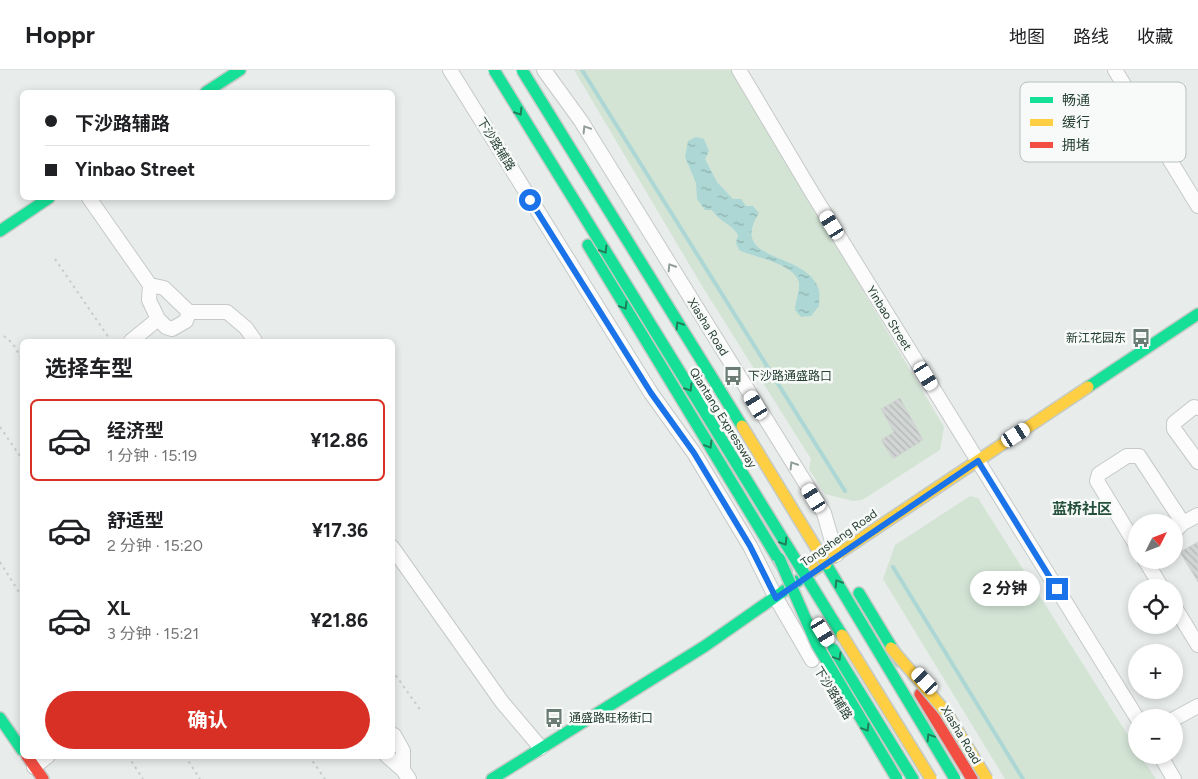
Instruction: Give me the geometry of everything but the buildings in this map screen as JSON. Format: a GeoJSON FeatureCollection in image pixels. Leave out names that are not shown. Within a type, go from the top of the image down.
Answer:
{"type":"FeatureCollection","features":[{"type":"Feature","properties":{"kind":"main road"},"geometry":{"type":"LineString","coordinates":[[209,90],[240,70]]}},
{"type":"Feature","properties":{"kind":"main road"},"geometry":{"type":"LineString","coordinates":[[481,70],[553,188]]}},
{"type":"Feature","properties":{"kind":"main road","name":"Qiantang Expressway"},"geometry":{"type":"LineString","coordinates":[[494,70],[931,779]]}},
{"type":"Feature","properties":{"kind":"main road","name":"Qiantang Expressway"},"geometry":{"type":"LineString","coordinates":[[522,70],[848,599],[955,779]]}},
{"type":"Feature","properties":{"kind":"main road","name":"Xiasha Road"},"geometry":{"type":"LineString","coordinates":[[530,70],[804,506]]}},
{"type":"Feature","properties":{"kind":"main road"},"geometry":{"type":"LineString","coordinates":[[0,231],[46,200]]}},
{"type":"Feature","properties":{"kind":"main road"},"geometry":{"type":"LineString","coordinates":[[584,239],[913,779]]}},
{"type":"Feature","properties":{"kind":"main road","name":"Tongsheng Road"},"geometry":{"type":"LineString","coordinates":[[492,779],[705,646],[794,585],[838,559],[978,461],[1198,314]]}},
{"type":"Feature","properties":{"kind":"main road"},"geometry":{"type":"LineString","coordinates":[[746,480],[817,645],[897,779]]}},
{"type":"Feature","properties":{"kind":"main road"},"geometry":{"type":"LineString","coordinates":[[815,522],[838,559]]}},
{"type":"Feature","properties":{"kind":"main road","name":"Xiasha Road"},"geometry":{"type":"LineString","coordinates":[[850,579],[972,779]]}},
{"type":"Feature","properties":{"kind":"main road"},"geometry":{"type":"LineString","coordinates":[[848,599],[946,712],[987,779]]}},
{"type":"Feature","properties":{"kind":"main road"},"geometry":{"type":"LineString","coordinates":[[0,718],[20,747]]}},
{"type":"Feature","properties":{"kind":"main road"},"geometry":{"type":"LineString","coordinates":[[31,761],[43,779]]}},
{"type":"Feature","properties":{"kind":"street","name":"下沙路辅路"},"geometry":{"type":"LineString","coordinates":[[450,70],[641,377],[694,453],[750,546],[776,598],[887,779]]}},
{"type":"Feature","properties":{"kind":"street"},"geometry":{"type":"LineString","coordinates":[[544,70],[581,121],[824,513],[838,559]]}},
{"type":"Feature","properties":{"kind":"street","name":"Yinbao Street"},"geometry":{"type":"LineString","coordinates":[[739,70],[1131,709]]}},
{"type":"Feature","properties":{"kind":"street"},"geometry":{"type":"LineString","coordinates":[[1115,70],[1122,82]]}},
{"type":"Feature","properties":{"kind":"street"},"geometry":{"type":"LineString","coordinates":[[1171,162],[1198,206]]}},
{"type":"Feature","properties":{"kind":"street"},"geometry":{"type":"LineString","coordinates":[[90,200],[150,285],[149,300],[158,319],[172,329],[186,321],[189,312]]}},
{"type":"Feature","properties":{"kind":"street"},"geometry":{"type":"LineString","coordinates":[[150,285],[164,288],[189,312],[227,312],[246,328],[254,339]]}},
{"type":"Feature","properties":{"kind":"street"},"geometry":{"type":"LineString","coordinates":[[134,339],[158,319]]}},
{"type":"Feature","properties":{"kind":"street"},"geometry":{"type":"LineString","coordinates":[[1198,408],[1194,406],[1174,423],[1174,429],[1198,462]]}},
{"type":"Feature","properties":{"kind":"street"},"geometry":{"type":"LineString","coordinates":[[1128,532],[1097,481],[1099,474],[1127,456],[1139,456],[1171,514]]}},
{"type":"Feature","properties":{"kind":"street"},"geometry":{"type":"LineString","coordinates":[[1183,524],[1198,515]]}},
{"type":"Feature","properties":{"kind":"street"},"geometry":{"type":"LineString","coordinates":[[395,551],[502,702],[542,748]]}},
{"type":"Feature","properties":{"kind":"street"},"geometry":{"type":"LineString","coordinates":[[1183,621],[1198,646]]}},
{"type":"Feature","properties":{"kind":"street"},"geometry":{"type":"LineString","coordinates":[[889,642],[955,714],[997,779]]}},
{"type":"Feature","properties":{"kind":"street"},"geometry":{"type":"LineString","coordinates":[[1183,714],[1198,706]]}},
{"type":"Feature","properties":{"kind":"street"},"geometry":{"type":"LineString","coordinates":[[395,737],[403,751],[406,775]]}},
{"type":"Feature","properties":{"kind":"street"},"geometry":{"type":"LineString","coordinates":[[391,759],[406,775]]}},
{"type":"Feature","properties":{"kind":"street"},"geometry":{"type":"LineString","coordinates":[[1165,764],[1174,779]]}},
{"type":"Feature","properties":{"kind":"path"},"geometry":{"type":"LineString","coordinates":[[55,258],[110,339]]}},
{"type":"Feature","properties":{"kind":"path"},"geometry":{"type":"LineString","coordinates":[[4,336],[13,344],[20,356]]}},
{"type":"Feature","properties":{"kind":"path"},"geometry":{"type":"LineString","coordinates":[[0,427],[20,455]]}},
{"type":"Feature","properties":{"kind":"path"},"geometry":{"type":"LineString","coordinates":[[0,562],[20,594]]}},
{"type":"Feature","properties":{"kind":"path"},"geometry":{"type":"LineString","coordinates":[[395,674],[421,711]]}},
{"type":"Feature","properties":{"kind":"path"},"geometry":{"type":"LineString","coordinates":[[130,759],[144,779]]}},
{"type":"Feature","properties":{"kind":"path"},"geometry":{"type":"LineString","coordinates":[[187,759],[200,779]]}},
{"type":"Feature","properties":{"kind":"path"},"geometry":{"type":"LineString","coordinates":[[311,759],[325,779]]}},
{"type":"Feature","properties":{"kind":"green space"},"geometry":{"type":"Polygon","coordinates":[[[574,70],[732,70],[944,427],[940,450],[862,500],[853,501],[825,494],[809,469],[811,459],[702,286],[574,70]]]}},
{"type":"Feature","properties":{"kind":"green space"},"geometry":{"type":"Polygon","coordinates":[[[970,496],[978,498],[1128,735],[1128,764],[1146,764],[1156,779],[1005,779],[883,579],[895,545],[970,496]]]}},
{"type":"Feature","properties":{"kind":"water"},"geometry":{"type":"Polygon","coordinates":[[[696,137],[704,139],[709,151],[705,159],[717,182],[733,199],[741,199],[746,206],[753,206],[759,213],[752,229],[753,241],[772,256],[800,268],[812,277],[819,290],[819,306],[811,316],[801,317],[795,310],[799,286],[796,276],[782,266],[739,250],[736,243],[738,235],[735,231],[712,210],[705,210],[697,199],[696,183],[685,157],[688,141],[696,137]]]}},
{"type":"Feature","properties":{"kind":"waterway"},"geometry":{"type":"LineString","coordinates":[[582,70],[845,491]]}},
{"type":"Feature","properties":{"kind":"waterway"},"geometry":{"type":"LineString","coordinates":[[893,567],[1023,779]]}},
{"type":"Feature","properties":{"kind":"traffic: fast"},"geometry":{"type":"LineString","coordinates":[[209,90],[240,70]]}},
{"type":"Feature","properties":{"kind":"traffic: fast"},"geometry":{"type":"LineString","coordinates":[[494,70],[842,635]]}},
{"type":"Feature","properties":{"kind":"traffic: fast"},"geometry":{"type":"LineString","coordinates":[[522,70],[742,426]]}},
{"type":"Feature","properties":{"kind":"traffic: fast"},"geometry":{"type":"LineString","coordinates":[[0,231],[46,200]]}},
{"type":"Feature","properties":{"kind":"traffic: fast"},"geometry":{"type":"LineString","coordinates":[[588,245],[786,572]]}},
{"type":"Feature","properties":{"kind":"traffic: fast"},"geometry":{"type":"LineString","coordinates":[[1088,387],[1198,314]]}},
{"type":"Feature","properties":{"kind":"traffic: fast"},"geometry":{"type":"LineString","coordinates":[[779,558],[817,645],[897,779]]}},
{"type":"Feature","properties":{"kind":"traffic: fast"},"geometry":{"type":"LineString","coordinates":[[826,564],[955,779]]}},
{"type":"Feature","properties":{"kind":"traffic: fast"},"geometry":{"type":"LineString","coordinates":[[492,779],[705,646],[811,572]]}},
{"type":"Feature","properties":{"kind":"traffic: fast"},"geometry":{"type":"LineString","coordinates":[[859,593],[900,661]]}},
{"type":"Feature","properties":{"kind":"traffic: fast"},"geometry":{"type":"LineString","coordinates":[[833,649],[913,779]]}},
{"type":"Feature","properties":{"kind":"traffic: fast"},"geometry":{"type":"LineString","coordinates":[[0,718],[20,747]]}},
{"type":"Feature","properties":{"kind":"traffic: slow"},"geometry":{"type":"LineString","coordinates":[[811,572],[1088,387]]}},
{"type":"Feature","properties":{"kind":"traffic: slow"},"geometry":{"type":"LineString","coordinates":[[742,426],[826,564]]}},
{"type":"Feature","properties":{"kind":"traffic: slow"},"geometry":{"type":"LineString","coordinates":[[842,635],[931,779]]}},
{"type":"Feature","properties":{"kind":"traffic: slow"},"geometry":{"type":"LineString","coordinates":[[891,648],[946,712],[987,779]]}},
{"type":"Feature","properties":{"kind":"traffic: jam"},"geometry":{"type":"LineString","coordinates":[[920,694],[972,779]]}},
{"type":"Feature","properties":{"kind":"traffic: jam"},"geometry":{"type":"LineString","coordinates":[[29,759],[43,779]]}},
{"type":"Feature","properties":{"kind":"place","name":"新江花园东"},"geometry":{"type":"Point","coordinates":[1141,338]}},
{"type":"Feature","properties":{"kind":"place","name":"下沙路通盛路口"},"geometry":{"type":"Point","coordinates":[733,376]}},
{"type":"Feature","properties":{"kind":"place","name":"通盛路旺杨街口"},"geometry":{"type":"Point","coordinates":[554,718]}},
{"type":"Feature","properties":{"kind":"district","name":"蓝桥社区"},"geometry":{"type":"Point","coordinates":[1082,509]}},
{"type":"Feature","properties":{"kind":"route"},"geometry":{"type":"LineString","coordinates":[[530,200],[651,393],[694,453],[750,546],[776,598],[836,555],[978,461],[1057,589]]}}]}
